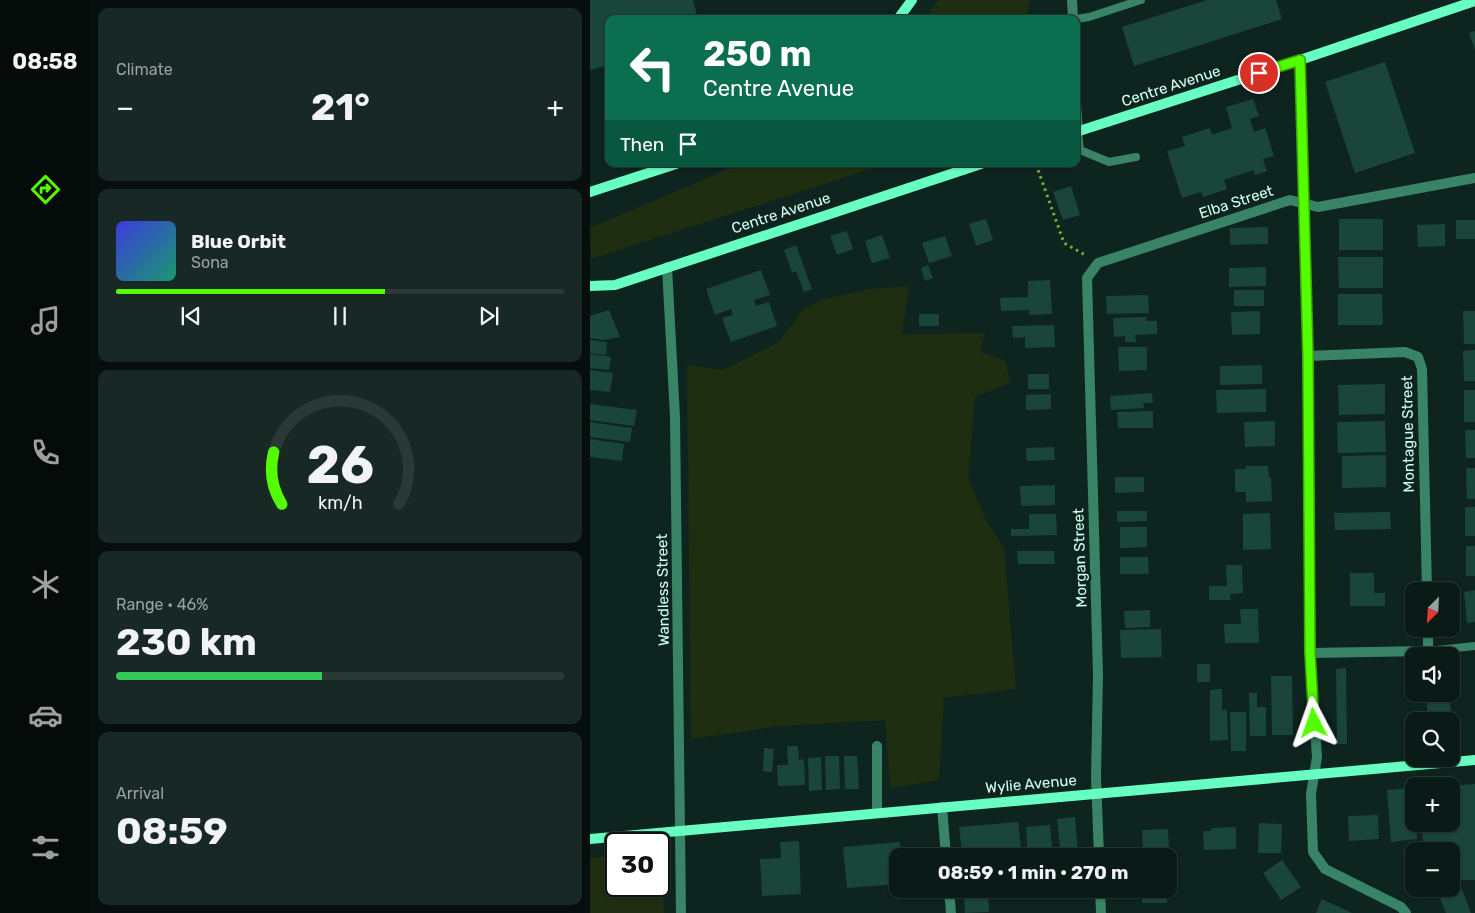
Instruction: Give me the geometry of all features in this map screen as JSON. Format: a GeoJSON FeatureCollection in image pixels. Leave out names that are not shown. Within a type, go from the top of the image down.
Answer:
{"type":"FeatureCollection","features":[{"type":"Feature","properties":{"kind":"street"},"geometry":{"type":"LineString","coordinates":[[901,15],[912,0]]}},
{"type":"Feature","properties":{"kind":"street"},"geometry":{"type":"LineString","coordinates":[[1072,0],[1074,15]]}},
{"type":"Feature","properties":{"kind":"street","name":"Centre Avenue"},"geometry":{"type":"LineString","coordinates":[[1080,131],[1475,1]]}},
{"type":"Feature","properties":{"kind":"street"},"geometry":{"type":"LineString","coordinates":[[1300,60],[1308,356],[1310,653],[1317,758],[1311,794],[1313,852],[1325,869],[1401,907],[1406,913]]}},
{"type":"Feature","properties":{"kind":"street"},"geometry":{"type":"LineString","coordinates":[[590,192],[667,167]]}},
{"type":"Feature","properties":{"kind":"street","name":"Centre Avenue"},"geometry":{"type":"LineString","coordinates":[[590,286],[615,285],[972,167]]}},
{"type":"Feature","properties":{"kind":"street","name":"Elba Street"},"geometry":{"type":"LineString","coordinates":[[1098,263],[1290,200],[1318,207],[1475,178]]}},
{"type":"Feature","properties":{"kind":"street","name":"Morgan Street"},"geometry":{"type":"LineString","coordinates":[[1098,263],[1087,278],[1098,674],[1097,794],[1099,848]]}},
{"type":"Feature","properties":{"kind":"street","name":"Wandless Street"},"geometry":{"type":"LineString","coordinates":[[667,267],[676,417],[681,913]]}},
{"type":"Feature","properties":{"kind":"street","name":"Montague Street"},"geometry":{"type":"LineString","coordinates":[[1308,356],[1405,352],[1418,357],[1422,369],[1427,582]]}},
{"type":"Feature","properties":{"kind":"street"},"geometry":{"type":"LineString","coordinates":[[1310,653],[1405,651]]}},
{"type":"Feature","properties":{"kind":"street"},"geometry":{"type":"LineString","coordinates":[[876,813],[877,746]]}},
{"type":"Feature","properties":{"kind":"street","name":"Wylie Avenue"},"geometry":{"type":"LineString","coordinates":[[590,839],[1475,760]]}},
{"type":"Feature","properties":{"kind":"street"},"geometry":{"type":"LineString","coordinates":[[942,807],[945,848]]}},
{"type":"Feature","properties":{"kind":"street"},"geometry":{"type":"LineString","coordinates":[[950,898],[951,913]]}},
{"type":"Feature","properties":{"kind":"street"},"geometry":{"type":"LineString","coordinates":[[1100,898],[1101,913]]}},
{"type":"Feature","properties":{"kind":"lane"},"geometry":{"type":"LineString","coordinates":[[1080,19],[1089,18],[1141,0]]}},
{"type":"Feature","properties":{"kind":"lane"},"geometry":{"type":"LineString","coordinates":[[1080,150],[1109,162],[1136,157]]}},
{"type":"Feature","properties":{"kind":"lane"},"geometry":{"type":"LineString","coordinates":[[1460,648],[1475,646]]}},
{"type":"Feature","properties":{"kind":"path"},"geometry":{"type":"LineString","coordinates":[[1037,167],[1064,243],[1098,263]]}},
{"type":"Feature","properties":{"kind":"green space"},"geometry":{"type":"Polygon","coordinates":[[[938,0],[1030,0],[1027,15],[928,15],[938,0]]]}},
{"type":"Feature","properties":{"kind":"green space"},"geometry":{"type":"Polygon","coordinates":[[[733,167],[877,167],[591,259],[590,228],[733,167]]]}},
{"type":"Feature","properties":{"kind":"green space"},"geometry":{"type":"Polygon","coordinates":[[[909,286],[902,334],[985,333],[980,352],[1005,360],[1010,383],[975,397],[968,478],[986,520],[1004,548],[1016,689],[944,698],[939,780],[890,788],[885,720],[781,726],[691,739],[687,365],[723,370],[779,342],[803,309],[822,300],[869,289],[909,286]]]}},
{"type":"Feature","properties":{"kind":"green space"},"geometry":{"type":"Polygon","coordinates":[[[605,857],[605,897],[664,897],[664,913],[590,913],[590,858],[605,857]]]}},
{"type":"Feature","properties":{"kind":"building"},"geometry":{"type":"Polygon","coordinates":[[[590,0],[693,0],[697,15],[605,15],[605,66],[590,70],[590,0]]]}},
{"type":"Feature","properties":{"kind":"building"},"geometry":{"type":"Polygon","coordinates":[[[1207,0],[1276,0],[1282,19],[1134,66],[1122,27],[1207,0]]]}},
{"type":"Feature","properties":{"kind":"building"},"geometry":{"type":"Polygon","coordinates":[[[1475,31],[1475,50],[1469,33],[1475,31]]]}},
{"type":"Feature","properties":{"kind":"building"},"geometry":{"type":"Polygon","coordinates":[[[1385,62],[1415,153],[1355,173],[1325,82],[1385,62]]]}},
{"type":"Feature","properties":{"kind":"building"},"geometry":{"type":"Polygon","coordinates":[[[1253,99],[1259,116],[1250,119],[1254,132],[1265,128],[1274,156],[1263,159],[1267,171],[1255,175],[1253,170],[1224,180],[1227,189],[1203,197],[1201,192],[1182,198],[1167,151],[1185,146],[1182,137],[1210,128],[1212,135],[1232,128],[1226,107],[1253,99]]]}},
{"type":"Feature","properties":{"kind":"building"},"geometry":{"type":"Polygon","coordinates":[[[1071,186],[1080,215],[1063,220],[1053,192],[1071,186]]]}},
{"type":"Feature","properties":{"kind":"building"},"geometry":{"type":"Polygon","coordinates":[[[986,219],[993,240],[976,246],[969,224],[986,219]]]}},
{"type":"Feature","properties":{"kind":"building"},"geometry":{"type":"Polygon","coordinates":[[[1339,219],[1383,219],[1383,250],[1339,250],[1339,219]]]}},
{"type":"Feature","properties":{"kind":"building"},"geometry":{"type":"Polygon","coordinates":[[[1456,220],[1475,220],[1475,239],[1456,239],[1456,220]]]}},
{"type":"Feature","properties":{"kind":"building"},"geometry":{"type":"Polygon","coordinates":[[[1445,224],[1445,246],[1418,247],[1417,225],[1445,224]]]}},
{"type":"Feature","properties":{"kind":"building"},"geometry":{"type":"Polygon","coordinates":[[[1268,227],[1268,244],[1230,245],[1230,228],[1268,227]]]}},
{"type":"Feature","properties":{"kind":"building"},"geometry":{"type":"Polygon","coordinates":[[[847,231],[853,249],[837,255],[830,236],[847,231]]]}},
{"type":"Feature","properties":{"kind":"building"},"geometry":{"type":"Polygon","coordinates":[[[882,235],[890,258],[872,263],[865,241],[882,235]]]}},
{"type":"Feature","properties":{"kind":"building"},"geometry":{"type":"Polygon","coordinates":[[[945,236],[952,256],[929,263],[922,243],[945,236]]]}},
{"type":"Feature","properties":{"kind":"building"},"geometry":{"type":"Polygon","coordinates":[[[796,245],[812,289],[804,292],[796,271],[792,273],[784,250],[796,245]]]}},
{"type":"Feature","properties":{"kind":"building"},"geometry":{"type":"Polygon","coordinates":[[[1338,257],[1383,257],[1383,288],[1339,288],[1338,257]]]}},
{"type":"Feature","properties":{"kind":"building"},"geometry":{"type":"Polygon","coordinates":[[[928,265],[933,278],[925,281],[921,268],[928,265]]]}},
{"type":"Feature","properties":{"kind":"building"},"geometry":{"type":"Polygon","coordinates":[[[1266,267],[1266,286],[1229,287],[1229,268],[1266,267]]]}},
{"type":"Feature","properties":{"kind":"building"},"geometry":{"type":"Polygon","coordinates":[[[761,270],[770,295],[754,300],[756,306],[769,302],[777,326],[731,342],[722,318],[733,315],[731,309],[715,315],[706,289],[761,270]]]}},
{"type":"Feature","properties":{"kind":"building"},"geometry":{"type":"Polygon","coordinates":[[[1050,280],[1052,314],[1029,315],[1029,310],[1001,311],[1000,298],[1028,297],[1028,281],[1050,280]]]}},
{"type":"Feature","properties":{"kind":"building"},"geometry":{"type":"Polygon","coordinates":[[[1234,290],[1264,290],[1264,306],[1234,306],[1234,290]]]}},
{"type":"Feature","properties":{"kind":"building"},"geometry":{"type":"Polygon","coordinates":[[[1338,294],[1382,294],[1383,325],[1338,325],[1338,294]]]}},
{"type":"Feature","properties":{"kind":"building"},"geometry":{"type":"Polygon","coordinates":[[[1148,295],[1149,313],[1107,314],[1106,296],[1148,295]]]}},
{"type":"Feature","properties":{"kind":"building"},"geometry":{"type":"Polygon","coordinates":[[[609,310],[620,337],[604,340],[590,338],[590,316],[609,310]]]}},
{"type":"Feature","properties":{"kind":"building"},"geometry":{"type":"Polygon","coordinates":[[[1260,311],[1260,334],[1232,335],[1231,312],[1260,311]]]}},
{"type":"Feature","properties":{"kind":"building"},"geometry":{"type":"Polygon","coordinates":[[[1463,311],[1475,311],[1475,344],[1464,344],[1463,311]]]}},
{"type":"Feature","properties":{"kind":"building"},"geometry":{"type":"Polygon","coordinates":[[[919,314],[939,314],[939,326],[919,326],[919,314]]]}},
{"type":"Feature","properties":{"kind":"building"},"geometry":{"type":"Polygon","coordinates":[[[1146,317],[1146,321],[1157,321],[1157,334],[1135,335],[1136,342],[1125,342],[1125,336],[1114,337],[1113,318],[1146,317]]]}},
{"type":"Feature","properties":{"kind":"building"},"geometry":{"type":"Polygon","coordinates":[[[1054,325],[1055,347],[1025,348],[1025,337],[1013,338],[1012,326],[1054,325]]]}},
{"type":"Feature","properties":{"kind":"building"},"geometry":{"type":"Polygon","coordinates":[[[590,340],[607,342],[606,355],[590,353],[590,340]]]}},
{"type":"Feature","properties":{"kind":"building"},"geometry":{"type":"Polygon","coordinates":[[[1118,347],[1147,347],[1147,370],[1119,371],[1118,347]]]}},
{"type":"Feature","properties":{"kind":"building"},"geometry":{"type":"Polygon","coordinates":[[[1475,350],[1475,381],[1464,381],[1463,351],[1475,350]]]}},
{"type":"Feature","properties":{"kind":"building"},"geometry":{"type":"Polygon","coordinates":[[[590,354],[611,357],[609,370],[590,368],[590,354]]]}},
{"type":"Feature","properties":{"kind":"building"},"geometry":{"type":"Polygon","coordinates":[[[1262,365],[1262,384],[1220,385],[1220,366],[1262,365]]]}},
{"type":"Feature","properties":{"kind":"building"},"geometry":{"type":"Polygon","coordinates":[[[590,370],[613,373],[610,392],[590,390],[590,370]]]}},
{"type":"Feature","properties":{"kind":"building"},"geometry":{"type":"Polygon","coordinates":[[[1028,374],[1049,374],[1049,389],[1028,389],[1028,374]]]}},
{"type":"Feature","properties":{"kind":"building"},"geometry":{"type":"Polygon","coordinates":[[[1385,384],[1385,414],[1339,415],[1338,385],[1385,384]]]}},
{"type":"Feature","properties":{"kind":"building"},"geometry":{"type":"Polygon","coordinates":[[[1266,389],[1266,412],[1217,413],[1216,390],[1266,389]]]}},
{"type":"Feature","properties":{"kind":"building"},"geometry":{"type":"Polygon","coordinates":[[[1464,390],[1475,390],[1475,422],[1464,422],[1464,390]]]}},
{"type":"Feature","properties":{"kind":"building"},"geometry":{"type":"Polygon","coordinates":[[[1152,393],[1153,403],[1143,403],[1144,408],[1111,410],[1110,396],[1152,393]]]}},
{"type":"Feature","properties":{"kind":"building"},"geometry":{"type":"Polygon","coordinates":[[[1051,394],[1051,409],[1026,410],[1026,395],[1051,394]]]}},
{"type":"Feature","properties":{"kind":"building"},"geometry":{"type":"Polygon","coordinates":[[[590,404],[637,410],[634,426],[590,420],[590,404]]]}},
{"type":"Feature","properties":{"kind":"building"},"geometry":{"type":"Polygon","coordinates":[[[1153,411],[1153,428],[1118,428],[1117,412],[1153,411]]]}},
{"type":"Feature","properties":{"kind":"building"},"geometry":{"type":"Polygon","coordinates":[[[1275,421],[1275,446],[1245,447],[1244,422],[1275,421]]]}},
{"type":"Feature","properties":{"kind":"building"},"geometry":{"type":"Polygon","coordinates":[[[1385,421],[1386,452],[1338,453],[1337,422],[1385,421]]]}},
{"type":"Feature","properties":{"kind":"building"},"geometry":{"type":"Polygon","coordinates":[[[590,422],[632,428],[630,442],[590,437],[590,422]]]}},
{"type":"Feature","properties":{"kind":"building"},"geometry":{"type":"Polygon","coordinates":[[[1465,430],[1475,430],[1475,458],[1466,458],[1465,430]]]}},
{"type":"Feature","properties":{"kind":"building"},"geometry":{"type":"Polygon","coordinates":[[[590,439],[624,444],[622,461],[590,457],[590,439]]]}},
{"type":"Feature","properties":{"kind":"building"},"geometry":{"type":"Polygon","coordinates":[[[1054,447],[1055,460],[1027,461],[1026,448],[1054,447]]]}},
{"type":"Feature","properties":{"kind":"building"},"geometry":{"type":"Polygon","coordinates":[[[1386,455],[1386,487],[1342,488],[1342,456],[1386,455]]]}},
{"type":"Feature","properties":{"kind":"building"},"geometry":{"type":"Polygon","coordinates":[[[1246,466],[1268,466],[1269,478],[1271,478],[1272,501],[1246,502],[1246,492],[1235,492],[1235,469],[1246,469],[1246,466]]]}},
{"type":"Feature","properties":{"kind":"building"},"geometry":{"type":"Polygon","coordinates":[[[1466,468],[1475,468],[1475,499],[1467,499],[1466,468]]]}},
{"type":"Feature","properties":{"kind":"building"},"geometry":{"type":"Polygon","coordinates":[[[1115,477],[1144,477],[1144,492],[1115,493],[1115,477]]]}},
{"type":"Feature","properties":{"kind":"building"},"geometry":{"type":"Polygon","coordinates":[[[1055,485],[1055,505],[1021,506],[1020,486],[1055,485]]]}},
{"type":"Feature","properties":{"kind":"building"},"geometry":{"type":"Polygon","coordinates":[[[1465,507],[1475,507],[1475,536],[1465,536],[1465,507]]]}},
{"type":"Feature","properties":{"kind":"building"},"geometry":{"type":"Polygon","coordinates":[[[1117,511],[1147,511],[1147,521],[1117,522],[1117,511]]]}},
{"type":"Feature","properties":{"kind":"building"},"geometry":{"type":"Polygon","coordinates":[[[1390,512],[1391,529],[1335,530],[1334,513],[1390,512]]]}},
{"type":"Feature","properties":{"kind":"building"},"geometry":{"type":"Polygon","coordinates":[[[1270,513],[1271,549],[1243,550],[1243,514],[1270,513]]]}},
{"type":"Feature","properties":{"kind":"building"},"geometry":{"type":"Polygon","coordinates":[[[1029,514],[1056,514],[1057,535],[1011,536],[1011,529],[1029,529],[1029,514]]]}},
{"type":"Feature","properties":{"kind":"building"},"geometry":{"type":"Polygon","coordinates":[[[1120,527],[1147,527],[1147,547],[1120,548],[1120,527]]]}},
{"type":"Feature","properties":{"kind":"building"},"geometry":{"type":"Polygon","coordinates":[[[1466,546],[1475,546],[1475,576],[1466,576],[1466,546]]]}},
{"type":"Feature","properties":{"kind":"building"},"geometry":{"type":"Polygon","coordinates":[[[1017,551],[1054,551],[1055,564],[1018,564],[1017,551]]]}},
{"type":"Feature","properties":{"kind":"building"},"geometry":{"type":"Polygon","coordinates":[[[1120,557],[1148,557],[1149,574],[1120,574],[1120,557]]]}},
{"type":"Feature","properties":{"kind":"building"},"geometry":{"type":"Polygon","coordinates":[[[1226,565],[1242,565],[1243,593],[1230,594],[1231,600],[1209,600],[1209,586],[1227,586],[1226,565]]]}},
{"type":"Feature","properties":{"kind":"building"},"geometry":{"type":"Polygon","coordinates":[[[1350,573],[1374,573],[1374,593],[1385,593],[1385,606],[1350,606],[1350,573]]]}},
{"type":"Feature","properties":{"kind":"building"},"geometry":{"type":"Polygon","coordinates":[[[1475,590],[1475,622],[1467,623],[1464,592],[1475,590]]]}},
{"type":"Feature","properties":{"kind":"building"},"geometry":{"type":"Polygon","coordinates":[[[1240,609],[1258,609],[1259,643],[1225,643],[1224,624],[1241,624],[1240,609]]]}},
{"type":"Feature","properties":{"kind":"building"},"geometry":{"type":"Polygon","coordinates":[[[1150,610],[1150,627],[1125,628],[1124,611],[1150,610]]]}},
{"type":"Feature","properties":{"kind":"building"},"geometry":{"type":"Polygon","coordinates":[[[1161,629],[1162,657],[1121,658],[1120,630],[1161,629]]]}},
{"type":"Feature","properties":{"kind":"building"},"geometry":{"type":"Polygon","coordinates":[[[1197,664],[1210,664],[1210,682],[1197,682],[1197,664]]]}},
{"type":"Feature","properties":{"kind":"building"},"geometry":{"type":"Polygon","coordinates":[[[1346,668],[1347,744],[1337,744],[1336,669],[1346,668]]]}},
{"type":"Feature","properties":{"kind":"building"},"geometry":{"type":"Polygon","coordinates":[[[1271,676],[1292,676],[1293,735],[1272,735],[1271,676]]]}},
{"type":"Feature","properties":{"kind":"building"},"geometry":{"type":"Polygon","coordinates":[[[1222,689],[1222,710],[1227,710],[1228,740],[1210,741],[1210,690],[1222,689]]]}},
{"type":"Feature","properties":{"kind":"building"},"geometry":{"type":"Polygon","coordinates":[[[1249,693],[1257,693],[1257,707],[1266,707],[1266,736],[1250,736],[1249,693]]]}},
{"type":"Feature","properties":{"kind":"building"},"geometry":{"type":"Polygon","coordinates":[[[1427,702],[1450,702],[1451,712],[1428,712],[1427,702]]]}},
{"type":"Feature","properties":{"kind":"building"},"geometry":{"type":"Polygon","coordinates":[[[1230,712],[1246,712],[1246,751],[1231,751],[1230,712]]]}},
{"type":"Feature","properties":{"kind":"building"},"geometry":{"type":"Polygon","coordinates":[[[787,746],[798,746],[799,760],[804,759],[805,785],[778,786],[777,765],[788,765],[787,746]]]}},
{"type":"Feature","properties":{"kind":"building"},"geometry":{"type":"Polygon","coordinates":[[[764,748],[774,749],[772,772],[763,771],[764,748]]]}},
{"type":"Feature","properties":{"kind":"building"},"geometry":{"type":"Polygon","coordinates":[[[825,756],[839,756],[840,789],[826,790],[825,756]]]}},
{"type":"Feature","properties":{"kind":"building"},"geometry":{"type":"Polygon","coordinates":[[[844,756],[857,756],[859,789],[845,789],[844,756]]]}},
{"type":"Feature","properties":{"kind":"building"},"geometry":{"type":"Polygon","coordinates":[[[821,757],[822,790],[809,791],[808,758],[821,757]]]}},
{"type":"Feature","properties":{"kind":"building"},"geometry":{"type":"Polygon","coordinates":[[[1475,784],[1475,880],[1460,880],[1460,842],[1423,842],[1422,832],[1460,832],[1460,785],[1475,784]]]}},
{"type":"Feature","properties":{"kind":"building"},"geometry":{"type":"Polygon","coordinates":[[[1405,789],[1405,832],[1417,832],[1417,839],[1391,842],[1387,790],[1405,789]]]}},
{"type":"Feature","properties":{"kind":"building"},"geometry":{"type":"Polygon","coordinates":[[[1378,815],[1379,839],[1349,841],[1348,816],[1378,815]]]}},
{"type":"Feature","properties":{"kind":"building"},"geometry":{"type":"Polygon","coordinates":[[[1075,817],[1077,848],[1060,848],[1057,819],[1075,817]]]}},
{"type":"Feature","properties":{"kind":"building"},"geometry":{"type":"Polygon","coordinates":[[[1018,822],[1021,848],[962,848],[959,827],[1018,822]]]}},
{"type":"Feature","properties":{"kind":"building"},"geometry":{"type":"Polygon","coordinates":[[[1259,823],[1282,824],[1281,853],[1258,853],[1259,823]]]}},
{"type":"Feature","properties":{"kind":"building"},"geometry":{"type":"Polygon","coordinates":[[[1050,825],[1052,848],[1027,848],[1026,827],[1050,825]]]}},
{"type":"Feature","properties":{"kind":"building"},"geometry":{"type":"Polygon","coordinates":[[[1236,827],[1236,849],[1204,850],[1203,831],[1211,831],[1211,828],[1236,827]]]}},
{"type":"Feature","properties":{"kind":"building"},"geometry":{"type":"Polygon","coordinates":[[[1168,829],[1169,848],[1143,848],[1142,830],[1168,829]]]}},
{"type":"Feature","properties":{"kind":"building"},"geometry":{"type":"Polygon","coordinates":[[[799,841],[801,894],[762,896],[760,859],[781,858],[780,842],[799,841]]]}},
{"type":"Feature","properties":{"kind":"building"},"geometry":{"type":"Polygon","coordinates":[[[900,842],[900,848],[889,848],[889,885],[847,888],[843,847],[900,842]]]}},
{"type":"Feature","properties":{"kind":"building"},"geometry":{"type":"Polygon","coordinates":[[[1282,860],[1301,887],[1281,900],[1263,873],[1282,860]]]}},
{"type":"Feature","properties":{"kind":"building"},"geometry":{"type":"Polygon","coordinates":[[[1460,887],[1471,913],[1446,913],[1439,897],[1460,897],[1460,887]]]}},
{"type":"Feature","properties":{"kind":"building"},"geometry":{"type":"Polygon","coordinates":[[[964,898],[988,898],[989,912],[965,913],[964,898]]]}},
{"type":"Feature","properties":{"kind":"building"},"geometry":{"type":"Polygon","coordinates":[[[1142,898],[1167,898],[1167,903],[1142,903],[1142,898]]]}},
{"type":"Feature","properties":{"kind":"building"},"geometry":{"type":"Polygon","coordinates":[[[1322,899],[1352,913],[1316,913],[1322,899]]]}},
{"type":"Feature","properties":{"kind":"route"},"geometry":{"type":"LineString","coordinates":[[1259,73],[1300,60],[1308,356],[1310,653],[1314,723]]}}]}
